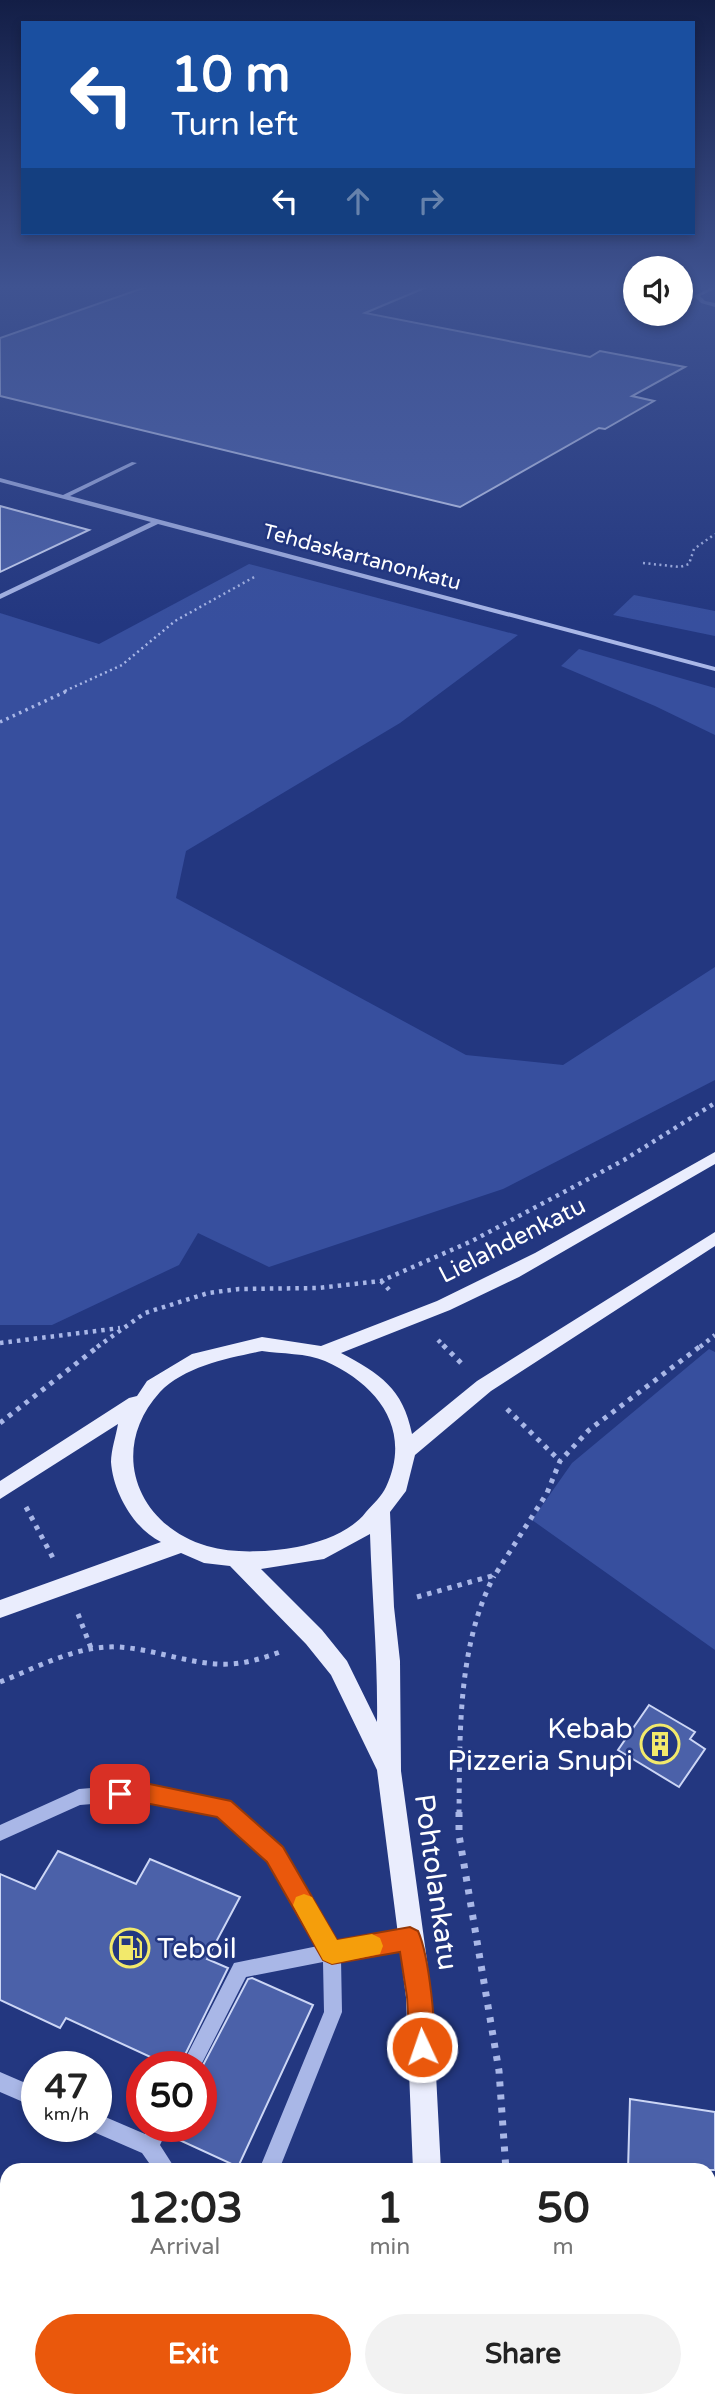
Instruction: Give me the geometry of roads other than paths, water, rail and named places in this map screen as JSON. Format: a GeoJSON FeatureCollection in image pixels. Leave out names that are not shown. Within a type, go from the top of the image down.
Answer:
{"type":"FeatureCollection","features":[{"type":"Feature","properties":{"kind":"main road","name":"Lielahdenkatu"},"geometry":{"type":"LineString","coordinates":[[324,1352],[388,1329],[541,1259],[715,1157]]}},
{"type":"Feature","properties":{"kind":"main road"},"geometry":{"type":"LineString","coordinates":[[407,1450],[484,1386],[715,1238]]}},
{"type":"Feature","properties":{"kind":"main road"},"geometry":{"type":"LineString","coordinates":[[0,1491],[139,1401],[172,1371],[214,1351],[238,1346],[274,1344],[324,1352],[372,1377],[399,1410],[406,1430],[404,1472],[395,1493],[363,1528],[318,1552],[292,1559],[238,1560],[209,1555],[181,1545],[158,1530],[139,1511],[126,1490],[120,1467],[120,1444],[127,1421],[139,1401]]}},
{"type":"Feature","properties":{"kind":"main road","name":"Pohtolankatu"},"geometry":{"type":"LineString","coordinates":[[380,1512],[383,1607],[389,1661],[389,1772],[419,1997],[427,2163]]}},
{"type":"Feature","properties":{"kind":"main road"},"geometry":{"type":"LineString","coordinates":[[0,1609],[67,1583],[181,1545]]}},
{"type":"Feature","properties":{"kind":"main road","name":"Pohtolankatu"},"geometry":{"type":"LineString","coordinates":[[238,1560],[314,1637],[339,1668],[389,1772]]}},
{"type":"Feature","properties":{"kind":"street"},"geometry":{"type":"LineString","coordinates":[[63,497],[134,463]]}},
{"type":"Feature","properties":{"kind":"street","name":"Tehdaskartanonkatu"},"geometry":{"type":"LineString","coordinates":[[0,480],[715,669]]}},
{"type":"Feature","properties":{"kind":"street"},"geometry":{"type":"LineString","coordinates":[[0,597],[158,522]]}},
{"type":"Feature","properties":{"kind":"street"},"geometry":{"type":"LineString","coordinates":[[0,1833],[79,1797],[140,1792],[223,1808],[275,1855],[332,1952],[332,2012],[272,2163]]}},
{"type":"Feature","properties":{"kind":"street"},"geometry":{"type":"LineString","coordinates":[[198,2051],[240,1969],[410,1939]]}},
{"type":"Feature","properties":{"kind":"street"},"geometry":{"type":"LineString","coordinates":[[0,2082],[21,2091]]}},
{"type":"Feature","properties":{"kind":"street"},"geometry":{"type":"LineString","coordinates":[[112,2130],[149,2146],[161,2163]]}},
{"type":"Feature","properties":{"kind":"street"},"geometry":{"type":"LineString","coordinates":[[149,2146],[151,2142]]}},
{"type":"Feature","properties":{"kind":"place","name":"Kebab Pizzeria Snupi"},"geometry":{"type":"Point","coordinates":[660,1744]}},
{"type":"Feature","properties":{"kind":"place","name":"Teboil"},"geometry":{"type":"Point","coordinates":[130,1948]}}]}
